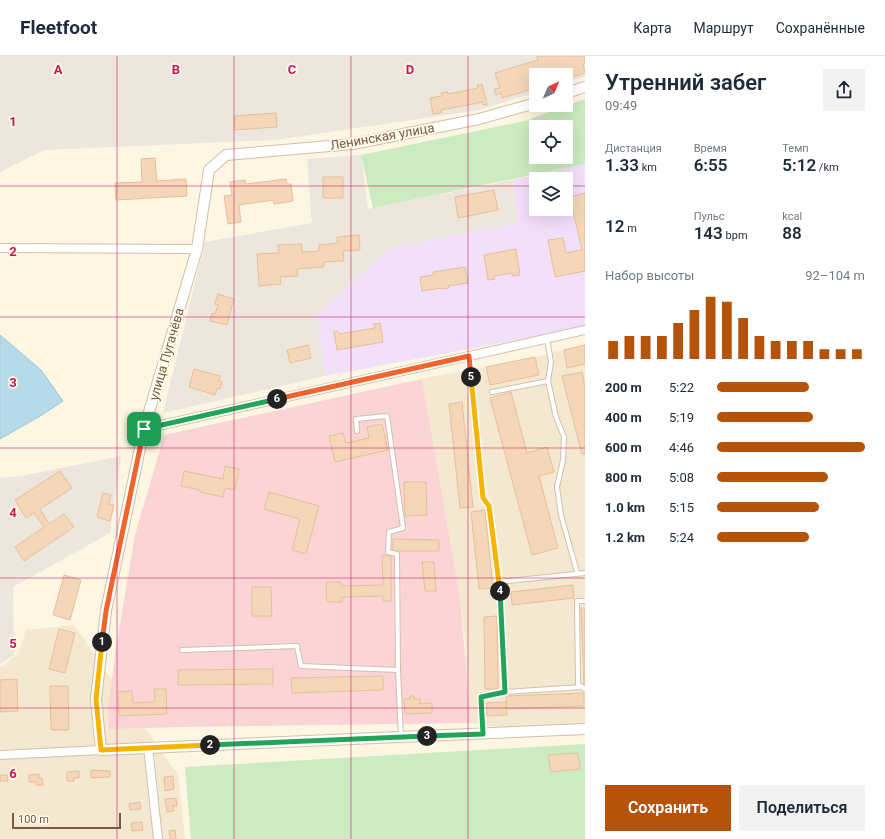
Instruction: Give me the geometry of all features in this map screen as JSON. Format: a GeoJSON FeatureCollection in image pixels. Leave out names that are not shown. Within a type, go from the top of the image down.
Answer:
{"type":"FeatureCollection","features":[{"type":"Feature","properties":{"kind":"street"},"geometry":{"type":"LineString","coordinates":[[573,91],[585,87]]}},
{"type":"Feature","properties":{"kind":"street","name":"Ленинская улица"},"geometry":{"type":"LineString","coordinates":[[226,155],[353,144],[479,119],[529,105]]}},
{"type":"Feature","properties":{"kind":"street","name":"улица Пугачёва"},"geometry":{"type":"LineString","coordinates":[[101,750],[96,699],[106,611],[144,429],[197,249],[209,170],[226,155]]}},
{"type":"Feature","properties":{"kind":"street"},"geometry":{"type":"LineString","coordinates":[[0,248],[197,249]]}},
{"type":"Feature","properties":{"kind":"street"},"geometry":{"type":"LineString","coordinates":[[144,429],[585,330]]}},
{"type":"Feature","properties":{"kind":"street"},"geometry":{"type":"LineString","coordinates":[[0,755],[148,747],[585,729]]}},
{"type":"Feature","properties":{"kind":"street"},"geometry":{"type":"LineString","coordinates":[[148,747],[158,839]]}},
{"type":"Feature","properties":{"kind":"lane"},"geometry":{"type":"LineString","coordinates":[[547,339],[551,362],[548,381],[556,417],[564,437],[563,460],[557,487],[561,515],[577,572]]}},
{"type":"Feature","properties":{"kind":"lane"},"geometry":{"type":"LineString","coordinates":[[469,356],[483,498],[489,506],[499,582],[505,692]]}},
{"type":"Feature","properties":{"kind":"lane"},"geometry":{"type":"LineString","coordinates":[[492,392],[548,381]]}},
{"type":"Feature","properties":{"kind":"lane"},"geometry":{"type":"LineString","coordinates":[[357,431],[356,419],[387,416],[403,528],[389,532],[388,552],[397,554],[398,670],[402,737]]}},
{"type":"Feature","properties":{"kind":"lane"},"geometry":{"type":"LineString","coordinates":[[499,582],[585,572]]}},
{"type":"Feature","properties":{"kind":"lane"},"geometry":{"type":"LineString","coordinates":[[583,688],[578,684],[578,601],[585,601]]}},
{"type":"Feature","properties":{"kind":"lane"},"geometry":{"type":"LineString","coordinates":[[182,650],[297,646],[301,666],[398,670]]}},
{"type":"Feature","properties":{"kind":"lane"},"geometry":{"type":"LineString","coordinates":[[483,734],[481,697],[505,692],[583,688]]}},
{"type":"Feature","properties":{"kind":"shaded area"},"geometry":{"type":"Polygon","coordinates":[[[0,56],[585,56],[585,76],[573,80],[573,68],[529,68],[529,94],[480,110],[275,140],[44,150],[0,172],[0,56]]]}},
{"type":"Feature","properties":{"kind":"shaded area"},"geometry":{"type":"Polygon","coordinates":[[[361,155],[368,209],[513,180],[518,223],[389,249],[317,315],[325,376],[163,413],[205,242],[312,223],[307,159],[361,155]]]}},
{"type":"Feature","properties":{"kind":"shaded area"},"geometry":{"type":"Polygon","coordinates":[[[585,164],[585,327],[325,376],[317,315],[389,249],[518,223],[513,180],[529,176],[529,216],[573,216],[573,172],[549,172],[585,164]]]}},
{"type":"Feature","properties":{"kind":"shaded area"},"geometry":{"type":"Polygon","coordinates":[[[585,344],[585,729],[529,732],[471,723],[460,597],[422,379],[535,357],[585,344]]]}},
{"type":"Feature","properties":{"kind":"shaded area"},"geometry":{"type":"Polygon","coordinates":[[[422,379],[460,597],[471,723],[109,729],[108,709],[116,648],[135,535],[164,435],[422,379]]]}},
{"type":"Feature","properties":{"kind":"shaded area"},"geometry":{"type":"Polygon","coordinates":[[[121,456],[110,533],[13,587],[14,655],[0,664],[0,478],[21,476],[121,456]]]}},
{"type":"Feature","properties":{"kind":"shaded area"},"geometry":{"type":"Polygon","coordinates":[[[74,625],[178,775],[185,839],[0,839],[0,668],[18,654],[26,630],[74,625]]]}},
{"type":"Feature","properties":{"kind":"green space"},"geometry":{"type":"Polygon","coordinates":[[[585,99],[585,164],[546,172],[529,172],[529,176],[373,208],[361,155],[525,121],[550,112],[573,112],[573,103],[585,99]]]}},
{"type":"Feature","properties":{"kind":"green space"},"geometry":{"type":"Polygon","coordinates":[[[585,744],[585,839],[191,839],[185,767],[585,744]]]}},
{"type":"Feature","properties":{"kind":"water"},"geometry":{"type":"Polygon","coordinates":[[[0,335],[41,370],[63,401],[0,439],[0,335]]]}},
{"type":"Feature","properties":{"kind":"building"},"geometry":{"type":"Polygon","coordinates":[[[537,56],[585,56],[585,63],[583,64],[585,73],[573,77],[573,68],[529,68],[529,90],[502,98],[501,93],[496,95],[494,89],[500,88],[495,73],[538,60],[537,56]]]}},
{"type":"Feature","properties":{"kind":"building"},"geometry":{"type":"Polygon","coordinates":[[[482,84],[487,105],[483,105],[483,102],[441,110],[441,113],[433,114],[430,98],[442,96],[441,93],[448,92],[448,94],[478,88],[477,85],[482,84]]]}},
{"type":"Feature","properties":{"kind":"building"},"geometry":{"type":"Polygon","coordinates":[[[276,113],[277,127],[235,130],[234,116],[276,113]]]}},
{"type":"Feature","properties":{"kind":"building"},"geometry":{"type":"Polygon","coordinates":[[[155,158],[157,181],[186,179],[187,196],[116,200],[115,183],[142,182],[141,159],[155,158]]]}},
{"type":"Feature","properties":{"kind":"building"},"geometry":{"type":"Polygon","coordinates":[[[323,177],[343,177],[343,198],[323,198],[323,177]]]}},
{"type":"Feature","properties":{"kind":"building"},"geometry":{"type":"Polygon","coordinates":[[[286,179],[287,184],[291,184],[293,201],[274,204],[273,200],[239,205],[241,222],[228,224],[224,196],[232,195],[230,182],[245,180],[246,184],[286,179]]]}},
{"type":"Feature","properties":{"kind":"building"},"geometry":{"type":"Polygon","coordinates":[[[494,190],[498,210],[458,218],[455,197],[494,190]]]}},
{"type":"Feature","properties":{"kind":"building"},"geometry":{"type":"Polygon","coordinates":[[[585,193],[585,271],[555,277],[548,240],[563,238],[566,253],[582,250],[573,211],[573,196],[585,193]]]}},
{"type":"Feature","properties":{"kind":"building"},"geometry":{"type":"Polygon","coordinates":[[[359,235],[360,250],[343,251],[344,261],[324,262],[324,267],[297,269],[298,276],[280,277],[281,284],[259,286],[257,254],[279,253],[278,245],[302,244],[302,252],[319,251],[319,245],[338,243],[337,237],[359,235]]]}},
{"type":"Feature","properties":{"kind":"building"},"geometry":{"type":"Polygon","coordinates":[[[516,249],[520,275],[512,276],[512,273],[494,276],[495,279],[488,280],[484,255],[516,249]]]}},
{"type":"Feature","properties":{"kind":"building"},"geometry":{"type":"Polygon","coordinates":[[[465,267],[468,283],[448,286],[449,288],[422,291],[420,277],[434,275],[433,272],[465,267]]]}},
{"type":"Feature","properties":{"kind":"building"},"geometry":{"type":"Polygon","coordinates":[[[218,294],[234,299],[227,325],[210,321],[212,313],[215,314],[218,305],[215,304],[218,294]]]}},
{"type":"Feature","properties":{"kind":"building"},"geometry":{"type":"Polygon","coordinates":[[[380,323],[383,342],[337,350],[334,331],[338,331],[339,334],[375,328],[374,324],[380,323]]]}},
{"type":"Feature","properties":{"kind":"building"},"geometry":{"type":"Polygon","coordinates":[[[308,345],[311,358],[290,363],[287,350],[308,345]]]}},
{"type":"Feature","properties":{"kind":"building"},"geometry":{"type":"Polygon","coordinates":[[[585,345],[585,364],[567,368],[564,350],[585,345]]]}},
{"type":"Feature","properties":{"kind":"building"},"geometry":{"type":"Polygon","coordinates":[[[535,357],[539,375],[490,385],[486,367],[535,357]]]}},
{"type":"Feature","properties":{"kind":"building"},"geometry":{"type":"Polygon","coordinates":[[[194,369],[220,376],[219,381],[222,382],[220,389],[217,388],[215,395],[189,387],[194,369]]]}},
{"type":"Feature","properties":{"kind":"building"},"geometry":{"type":"Polygon","coordinates":[[[582,372],[585,386],[585,454],[582,454],[562,376],[582,372]]]}},
{"type":"Feature","properties":{"kind":"building"},"geometry":{"type":"Polygon","coordinates":[[[511,392],[527,453],[547,447],[554,472],[539,476],[558,548],[532,555],[490,398],[511,392]]]}},
{"type":"Feature","properties":{"kind":"building"},"geometry":{"type":"Polygon","coordinates":[[[462,402],[473,507],[460,508],[449,404],[462,402]]]}},
{"type":"Feature","properties":{"kind":"building"},"geometry":{"type":"Polygon","coordinates":[[[382,424],[388,450],[335,462],[329,436],[343,433],[346,443],[369,438],[367,427],[382,424]]]}},
{"type":"Feature","properties":{"kind":"building"},"geometry":{"type":"Polygon","coordinates":[[[225,466],[239,469],[235,490],[225,488],[223,497],[181,486],[184,471],[223,479],[225,466]]]}},
{"type":"Feature","properties":{"kind":"building"},"geometry":{"type":"Polygon","coordinates":[[[60,471],[72,488],[40,509],[49,524],[64,514],[74,527],[24,561],[15,547],[44,527],[34,513],[26,518],[15,500],[60,471]]]}},
{"type":"Feature","properties":{"kind":"building"},"geometry":{"type":"Polygon","coordinates":[[[404,482],[426,482],[427,515],[405,516],[404,482]]]}},
{"type":"Feature","properties":{"kind":"building"},"geometry":{"type":"Polygon","coordinates":[[[269,492],[319,506],[306,554],[292,550],[300,519],[264,509],[269,492]]]}},
{"type":"Feature","properties":{"kind":"building"},"geometry":{"type":"Polygon","coordinates":[[[103,493],[111,495],[109,504],[114,505],[110,521],[97,517],[103,493]]]}},
{"type":"Feature","properties":{"kind":"building"},"geometry":{"type":"Polygon","coordinates":[[[485,510],[493,588],[479,589],[471,512],[485,510]]]}},
{"type":"Feature","properties":{"kind":"building"},"geometry":{"type":"Polygon","coordinates":[[[393,539],[439,540],[439,551],[393,551],[393,539]]]}},
{"type":"Feature","properties":{"kind":"building"},"geometry":{"type":"Polygon","coordinates":[[[382,556],[391,556],[391,601],[383,601],[383,596],[342,597],[342,602],[327,602],[326,582],[341,582],[342,586],[383,585],[382,556]]]}},
{"type":"Feature","properties":{"kind":"building"},"geometry":{"type":"Polygon","coordinates":[[[422,562],[434,562],[436,591],[425,591],[422,562]]]}},
{"type":"Feature","properties":{"kind":"building"},"geometry":{"type":"Polygon","coordinates":[[[64,575],[81,580],[70,620],[53,615],[64,575]]]}},
{"type":"Feature","properties":{"kind":"building"},"geometry":{"type":"Polygon","coordinates":[[[573,585],[574,598],[512,605],[511,592],[573,585]]]}},
{"type":"Feature","properties":{"kind":"building"},"geometry":{"type":"Polygon","coordinates":[[[252,587],[271,587],[272,616],[252,616],[252,587]]]}},
{"type":"Feature","properties":{"kind":"building"},"geometry":{"type":"Polygon","coordinates":[[[581,608],[585,608],[585,686],[584,686],[581,608]]]}},
{"type":"Feature","properties":{"kind":"building"},"geometry":{"type":"Polygon","coordinates":[[[497,616],[498,689],[485,689],[484,617],[497,616]]]}},
{"type":"Feature","properties":{"kind":"building"},"geometry":{"type":"Polygon","coordinates":[[[59,629],[75,633],[65,673],[49,669],[59,629]]]}},
{"type":"Feature","properties":{"kind":"building"},"geometry":{"type":"Polygon","coordinates":[[[273,669],[273,684],[178,685],[178,670],[273,669]]]}},
{"type":"Feature","properties":{"kind":"building"},"geometry":{"type":"Polygon","coordinates":[[[383,676],[383,690],[292,693],[291,678],[383,676]]]}},
{"type":"Feature","properties":{"kind":"building"},"geometry":{"type":"Polygon","coordinates":[[[17,679],[18,711],[0,712],[0,680],[17,679]]]}},
{"type":"Feature","properties":{"kind":"building"},"geometry":{"type":"Polygon","coordinates":[[[50,686],[68,686],[69,730],[51,730],[50,686]]]}},
{"type":"Feature","properties":{"kind":"building"},"geometry":{"type":"Polygon","coordinates":[[[154,689],[166,689],[167,714],[119,716],[118,692],[132,691],[133,703],[155,702],[154,689]]]}},
{"type":"Feature","properties":{"kind":"building"},"geometry":{"type":"Polygon","coordinates":[[[584,693],[584,706],[507,709],[506,696],[584,693]]]}},
{"type":"Feature","properties":{"kind":"building"},"geometry":{"type":"Polygon","coordinates":[[[410,696],[414,696],[414,699],[420,699],[420,704],[432,703],[432,713],[405,714],[404,699],[410,699],[410,696]]]}},
{"type":"Feature","properties":{"kind":"building"},"geometry":{"type":"Polygon","coordinates":[[[506,702],[507,715],[487,716],[486,703],[506,702]]]}},
{"type":"Feature","properties":{"kind":"building"},"geometry":{"type":"Polygon","coordinates":[[[578,753],[580,769],[551,772],[548,755],[578,753]]]}},
{"type":"Feature","properties":{"kind":"building"},"geometry":{"type":"Polygon","coordinates":[[[91,770],[110,771],[110,777],[91,778],[91,770]]]}},
{"type":"Feature","properties":{"kind":"building"},"geometry":{"type":"Polygon","coordinates":[[[79,771],[79,778],[74,778],[74,781],[67,781],[67,772],[79,771]]]}},
{"type":"Feature","properties":{"kind":"building"},"geometry":{"type":"Polygon","coordinates":[[[39,774],[39,778],[42,778],[43,785],[36,785],[36,782],[29,782],[29,775],[39,774]]]}},
{"type":"Feature","properties":{"kind":"building"},"geometry":{"type":"Polygon","coordinates":[[[0,775],[7,775],[8,781],[0,781],[0,775]]]}},
{"type":"Feature","properties":{"kind":"building"},"geometry":{"type":"Polygon","coordinates":[[[173,776],[174,789],[165,791],[164,777],[173,776]]]}},
{"type":"Feature","properties":{"kind":"building"},"geometry":{"type":"Polygon","coordinates":[[[176,798],[177,806],[173,806],[174,811],[167,812],[165,799],[176,798]]]}},
{"type":"Feature","properties":{"kind":"building"},"geometry":{"type":"Polygon","coordinates":[[[140,802],[141,809],[130,810],[129,804],[140,802]]]}},
{"type":"Feature","properties":{"kind":"building"},"geometry":{"type":"Polygon","coordinates":[[[142,822],[143,830],[132,831],[131,823],[142,822]]]}},
{"type":"Feature","properties":{"kind":"building"},"geometry":{"type":"Polygon","coordinates":[[[175,830],[176,839],[170,839],[169,831],[175,830]]]}},
{"type":"Feature","properties":{"kind":"route"},"geometry":{"type":"LineString","coordinates":[[469,356],[483,498],[489,506],[499,582],[505,692],[481,697],[483,734],[101,750],[96,699],[106,611],[144,429],[469,356]]}}]}
